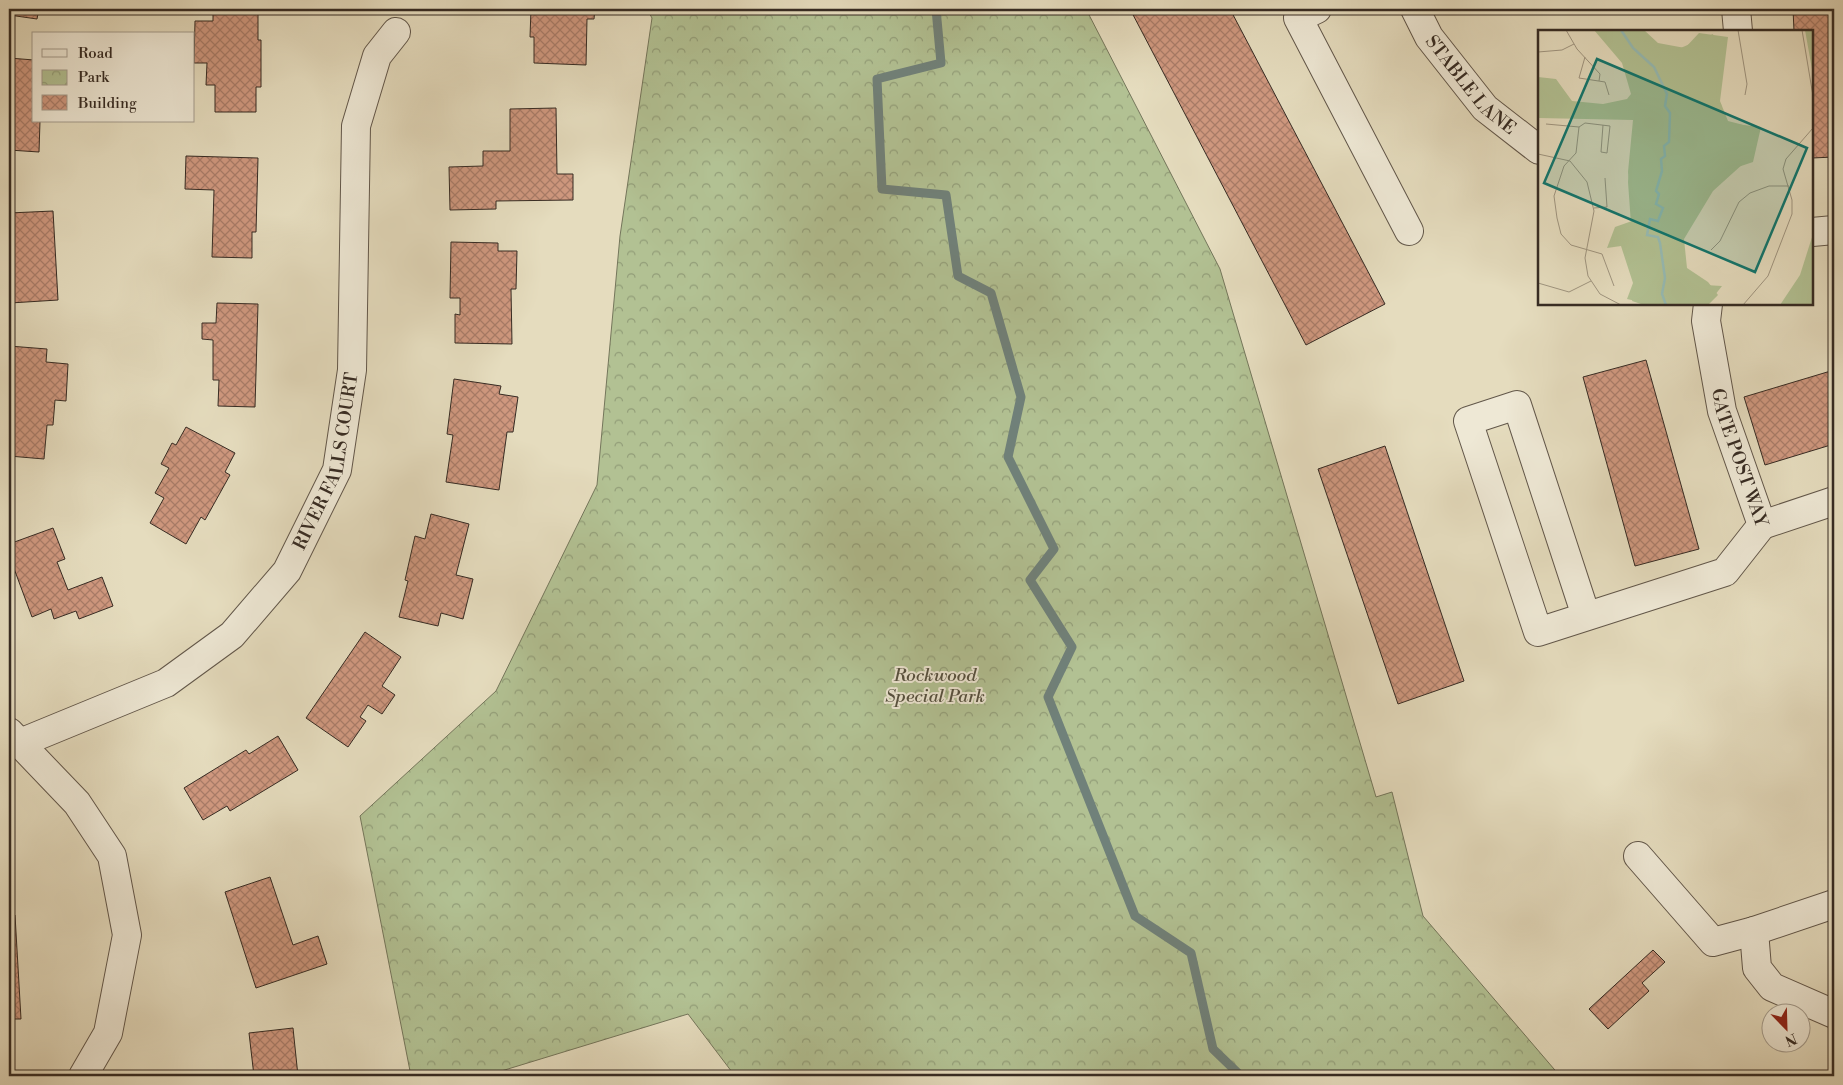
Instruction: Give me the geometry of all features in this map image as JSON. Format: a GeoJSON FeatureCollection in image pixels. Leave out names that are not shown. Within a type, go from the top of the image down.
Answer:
{"type":"FeatureCollection","features":[{"type":"Feature","properties":{"kind":"street","name":"STABLE LANE"},"geometry":{"type":"LineString","coordinates":[[1415,9],[1429,37],[1485,108],[1538,149]]}},
{"type":"Feature","properties":{"kind":"street"},"geometry":{"type":"LineString","coordinates":[[1736,9],[1738,30]]}},
{"type":"Feature","properties":{"kind":"street"},"geometry":{"type":"LineString","coordinates":[[1308,14],[1409,230]]}},
{"type":"Feature","properties":{"kind":"street","name":"RIVER FALLS COURT"},"geometry":{"type":"LineString","coordinates":[[14,738],[166,683],[232,635],[287,571],[337,470],[352,370],[356,126],[377,56],[396,32]]}},
{"type":"Feature","properties":{"kind":"street"},"geometry":{"type":"LineString","coordinates":[[1813,232],[1834,230]]}},
{"type":"Feature","properties":{"kind":"street","name":"GATE POST WAY"},"geometry":{"type":"LineString","coordinates":[[1586,616],[1517,405],[1468,421],[1538,632],[1725,572],[1762,525],[1722,411],[1706,321],[1708,305]]}},
{"type":"Feature","properties":{"kind":"street"},"geometry":{"type":"LineString","coordinates":[[1762,525],[1834,501]]}},
{"type":"Feature","properties":{"kind":"street"},"geometry":{"type":"LineString","coordinates":[[14,738],[77,803],[112,856],[114,864],[127,935],[108,1033],[83,1076]]}},
{"type":"Feature","properties":{"kind":"street"},"geometry":{"type":"LineString","coordinates":[[1638,856],[1713,942],[1754,931],[1834,904]]}},
{"type":"Feature","properties":{"kind":"street"},"geometry":{"type":"LineString","coordinates":[[1754,931],[1758,968],[1772,987],[1834,1014]]}},
{"type":"Feature","properties":{"kind":"green space","name":"Rockwood Special Park"},"geometry":{"type":"Polygon","coordinates":[[[647,9],[1086,9],[1220,269],[1376,797],[1392,792],[1423,916],[1560,1076],[735,1076],[688,1014],[485,1076],[411,1076],[360,816],[496,691],[597,485],[620,236],[652,18],[647,9]]]}},
{"type":"Feature","properties":{"kind":"building"},"geometry":{"type":"Polygon","coordinates":[[[9,9],[39,9],[37,19],[9,15],[9,9]]]}},
{"type":"Feature","properties":{"kind":"building"},"geometry":{"type":"Polygon","coordinates":[[[213,9],[258,9],[258,40],[261,40],[261,87],[256,87],[256,112],[215,112],[215,85],[206,85],[207,63],[195,63],[195,21],[213,21],[213,9]]]}},
{"type":"Feature","properties":{"kind":"building"},"geometry":{"type":"Polygon","coordinates":[[[531,9],[595,9],[594,19],[587,19],[586,65],[534,63],[534,37],[530,37],[531,9]]]}},
{"type":"Feature","properties":{"kind":"building"},"geometry":{"type":"Polygon","coordinates":[[[1130,9],[1230,9],[1385,304],[1306,345],[1130,9]]]}},
{"type":"Feature","properties":{"kind":"building"},"geometry":{"type":"Polygon","coordinates":[[[1793,9],[1834,9],[1834,157],[1813,158],[1813,30],[1794,30],[1793,9]]]}},
{"type":"Feature","properties":{"kind":"building"},"geometry":{"type":"Polygon","coordinates":[[[9,58],[32,60],[32,122],[40,122],[39,152],[9,150],[9,58]]]}},
{"type":"Feature","properties":{"kind":"building"},"geometry":{"type":"Polygon","coordinates":[[[556,108],[557,174],[573,174],[573,200],[496,201],[496,209],[450,210],[449,167],[483,166],[483,151],[510,151],[510,109],[556,108]]]}},
{"type":"Feature","properties":{"kind":"building"},"geometry":{"type":"Polygon","coordinates":[[[186,156],[258,158],[256,232],[252,232],[252,258],[212,257],[214,190],[185,189],[186,156]]]}},
{"type":"Feature","properties":{"kind":"building"},"geometry":{"type":"Polygon","coordinates":[[[53,211],[58,300],[10,303],[9,272],[13,271],[12,245],[9,245],[9,213],[53,211]]]}},
{"type":"Feature","properties":{"kind":"building"},"geometry":{"type":"Polygon","coordinates":[[[451,242],[498,243],[498,251],[517,251],[516,289],[511,289],[512,344],[455,343],[455,314],[460,315],[460,298],[450,298],[451,242]]]}},
{"type":"Feature","properties":{"kind":"building"},"geometry":{"type":"Polygon","coordinates":[[[217,303],[258,304],[255,407],[218,406],[219,380],[213,380],[213,340],[202,339],[202,323],[216,323],[217,303]]]}},
{"type":"Feature","properties":{"kind":"building"},"geometry":{"type":"Polygon","coordinates":[[[9,346],[47,349],[46,362],[68,364],[66,401],[55,400],[53,425],[47,425],[44,459],[9,456],[9,346]]]}},
{"type":"Feature","properties":{"kind":"building"},"geometry":{"type":"Polygon","coordinates":[[[1646,360],[1699,549],[1635,566],[1583,377],[1646,360]]]}},
{"type":"Feature","properties":{"kind":"building"},"geometry":{"type":"Polygon","coordinates":[[[1834,370],[1834,444],[1765,465],[1744,397],[1834,370]]]}},
{"type":"Feature","properties":{"kind":"building"},"geometry":{"type":"Polygon","coordinates":[[[454,379],[501,386],[499,394],[518,397],[513,432],[507,432],[499,490],[446,482],[453,435],[447,434],[454,379]]]}},
{"type":"Feature","properties":{"kind":"building"},"geometry":{"type":"Polygon","coordinates":[[[186,427],[235,453],[225,472],[230,475],[205,520],[201,517],[186,544],[150,523],[164,498],[155,493],[169,468],[161,464],[172,443],[176,445],[186,427]]]}},
{"type":"Feature","properties":{"kind":"building"},"geometry":{"type":"Polygon","coordinates":[[[1385,446],[1464,681],[1398,704],[1318,469],[1385,446]]]}},
{"type":"Feature","properties":{"kind":"building"},"geometry":{"type":"Polygon","coordinates":[[[431,514],[469,524],[456,575],[473,579],[463,619],[441,613],[438,626],[399,617],[408,581],[405,580],[415,536],[425,539],[431,514]]]}},
{"type":"Feature","properties":{"kind":"building"},"geometry":{"type":"Polygon","coordinates":[[[53,528],[65,559],[57,562],[68,590],[102,577],[113,606],[79,619],[76,611],[54,619],[51,609],[32,617],[9,555],[9,544],[53,528]]]}},
{"type":"Feature","properties":{"kind":"building"},"geometry":{"type":"Polygon","coordinates":[[[365,632],[401,657],[382,686],[395,695],[382,714],[368,705],[360,717],[366,721],[348,747],[306,718],[365,632]]]}},
{"type":"Feature","properties":{"kind":"building"},"geometry":{"type":"Polygon","coordinates":[[[278,736],[298,770],[230,811],[227,806],[203,820],[184,788],[246,750],[249,754],[278,736]]]}},
{"type":"Feature","properties":{"kind":"building"},"geometry":{"type":"Polygon","coordinates":[[[270,877],[293,945],[318,936],[327,964],[256,988],[225,892],[270,877]]]}},
{"type":"Feature","properties":{"kind":"building"},"geometry":{"type":"Polygon","coordinates":[[[15,915],[21,1019],[9,1019],[9,916],[15,915]]]}},
{"type":"Feature","properties":{"kind":"building"},"geometry":{"type":"Polygon","coordinates":[[[1653,950],[1665,962],[1642,983],[1649,991],[1608,1029],[1589,1009],[1653,950]]]}},
{"type":"Feature","properties":{"kind":"building"},"geometry":{"type":"Polygon","coordinates":[[[293,1028],[298,1076],[254,1076],[249,1033],[293,1028]]]}},
{"type":"Feature","properties":{"kind":"waterway"},"geometry":{"type":"LineString","coordinates":[[936,9],[941,63],[877,79],[882,189],[946,195],[958,276],[991,293],[1021,397],[1008,457],[1054,549],[1030,580],[1072,647],[1048,697],[1135,916],[1191,953],[1213,1049],[1241,1076]]}}]}
